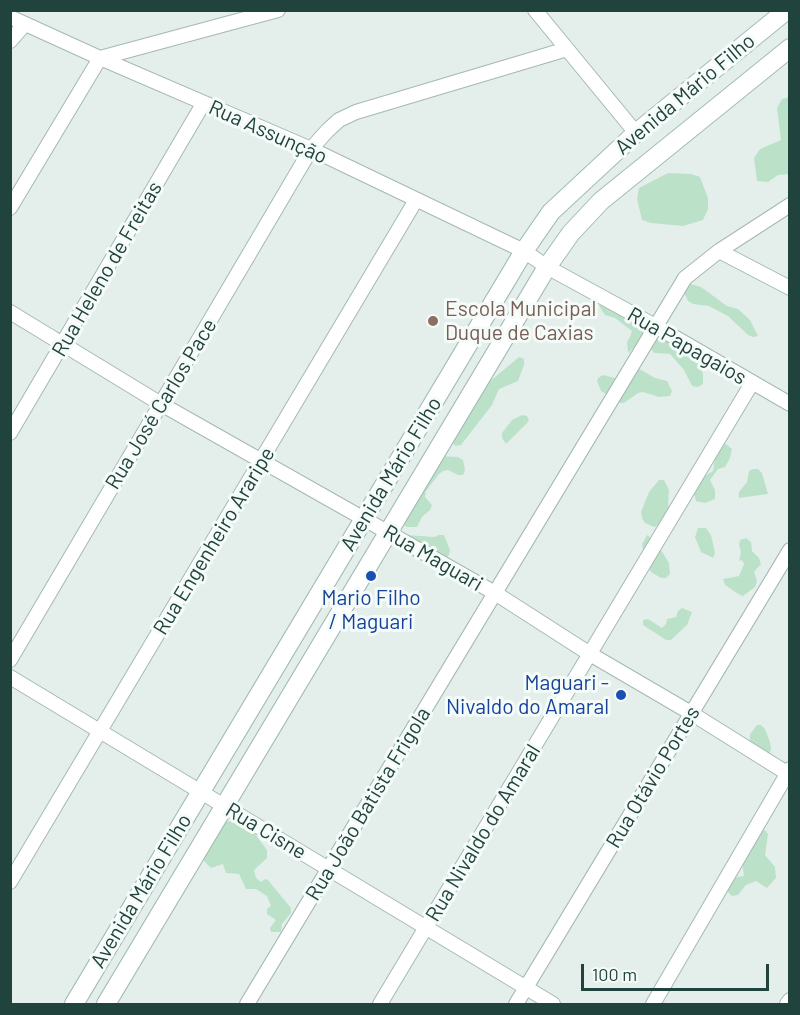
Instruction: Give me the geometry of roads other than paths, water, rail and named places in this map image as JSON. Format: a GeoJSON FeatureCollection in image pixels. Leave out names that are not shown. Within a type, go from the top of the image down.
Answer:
{"type":"FeatureCollection","features":[{"type":"Feature","properties":{"kind":"main road","name":"Avenida Mário Filho"},"geometry":{"type":"LineString","coordinates":[[74,1005],[524,250],[551,212],[636,133],[787,10]]}},
{"type":"Feature","properties":{"kind":"main road","name":"Avenida Mário Filho"},"geometry":{"type":"LineString","coordinates":[[106,1005],[547,267],[571,232],[601,201],[789,48]]}},
{"type":"Feature","properties":{"kind":"street"},"geometry":{"type":"LineString","coordinates":[[10,208],[100,58],[278,10]]}},
{"type":"Feature","properties":{"kind":"street"},"geometry":{"type":"LineString","coordinates":[[535,10],[636,133]]}},
{"type":"Feature","properties":{"kind":"street","name":"Rua Assunção"},"geometry":{"type":"LineString","coordinates":[[10,17],[203,104],[311,149],[524,250]]}},
{"type":"Feature","properties":{"kind":"street"},"geometry":{"type":"LineString","coordinates":[[10,41],[25,24]]}},
{"type":"Feature","properties":{"kind":"street","name":"Rua José Carlos Pace"},"geometry":{"type":"LineString","coordinates":[[10,660],[311,149],[339,120],[356,112],[567,49]]}},
{"type":"Feature","properties":{"kind":"street","name":"Rua Heleno de Freitas"},"geometry":{"type":"LineString","coordinates":[[10,433],[203,104]]}},
{"type":"Feature","properties":{"kind":"street","name":"Rua Engenheiro Araripe"},"geometry":{"type":"LineString","coordinates":[[10,882],[416,200]]}},
{"type":"Feature","properties":{"kind":"street","name":"Rua João Batista Frigola"},"geometry":{"type":"LineString","coordinates":[[247,1005],[686,278],[719,251],[789,205]]}},
{"type":"Feature","properties":{"kind":"street","name":"Rua Papagaios"},"geometry":{"type":"LineString","coordinates":[[524,250],[547,267],[657,327],[789,404]]}},
{"type":"Feature","properties":{"kind":"street"},"geometry":{"type":"LineString","coordinates":[[719,251],[789,288]]}},
{"type":"Feature","properties":{"kind":"street","name":"Rua Maguari"},"geometry":{"type":"LineString","coordinates":[[10,312],[161,404],[495,593],[590,654],[789,773]]}},
{"type":"Feature","properties":{"kind":"street","name":"Rua Nivaldo do Amaral"},"geometry":{"type":"LineString","coordinates":[[380,1005],[752,383]]}},
{"type":"Feature","properties":{"kind":"street","name":"Rua Otávio Portes"},"geometry":{"type":"LineString","coordinates":[[516,1005],[789,550]]}},
{"type":"Feature","properties":{"kind":"street","name":"Rua Cisne"},"geometry":{"type":"LineString","coordinates":[[10,676],[553,1005]]}},
{"type":"Feature","properties":{"kind":"street"},"geometry":{"type":"LineString","coordinates":[[653,1005],[789,773]]}},
{"type":"Feature","properties":{"kind":"street"},"geometry":{"type":"LineString","coordinates":[[787,1005],[789,1000]]}},
{"type":"Feature","properties":{"kind":"place","name":"Escola Municipal Duque de Caxias"},"geometry":{"type":"Point","coordinates":[433,321]}},
{"type":"Feature","properties":{"kind":"place","name":"Mario Filho / Maguari"},"geometry":{"type":"Point","coordinates":[371,576]}},
{"type":"Feature","properties":{"kind":"place","name":"Maguari - Nivaldo do Amaral"},"geometry":{"type":"Point","coordinates":[621,695]}}]}
